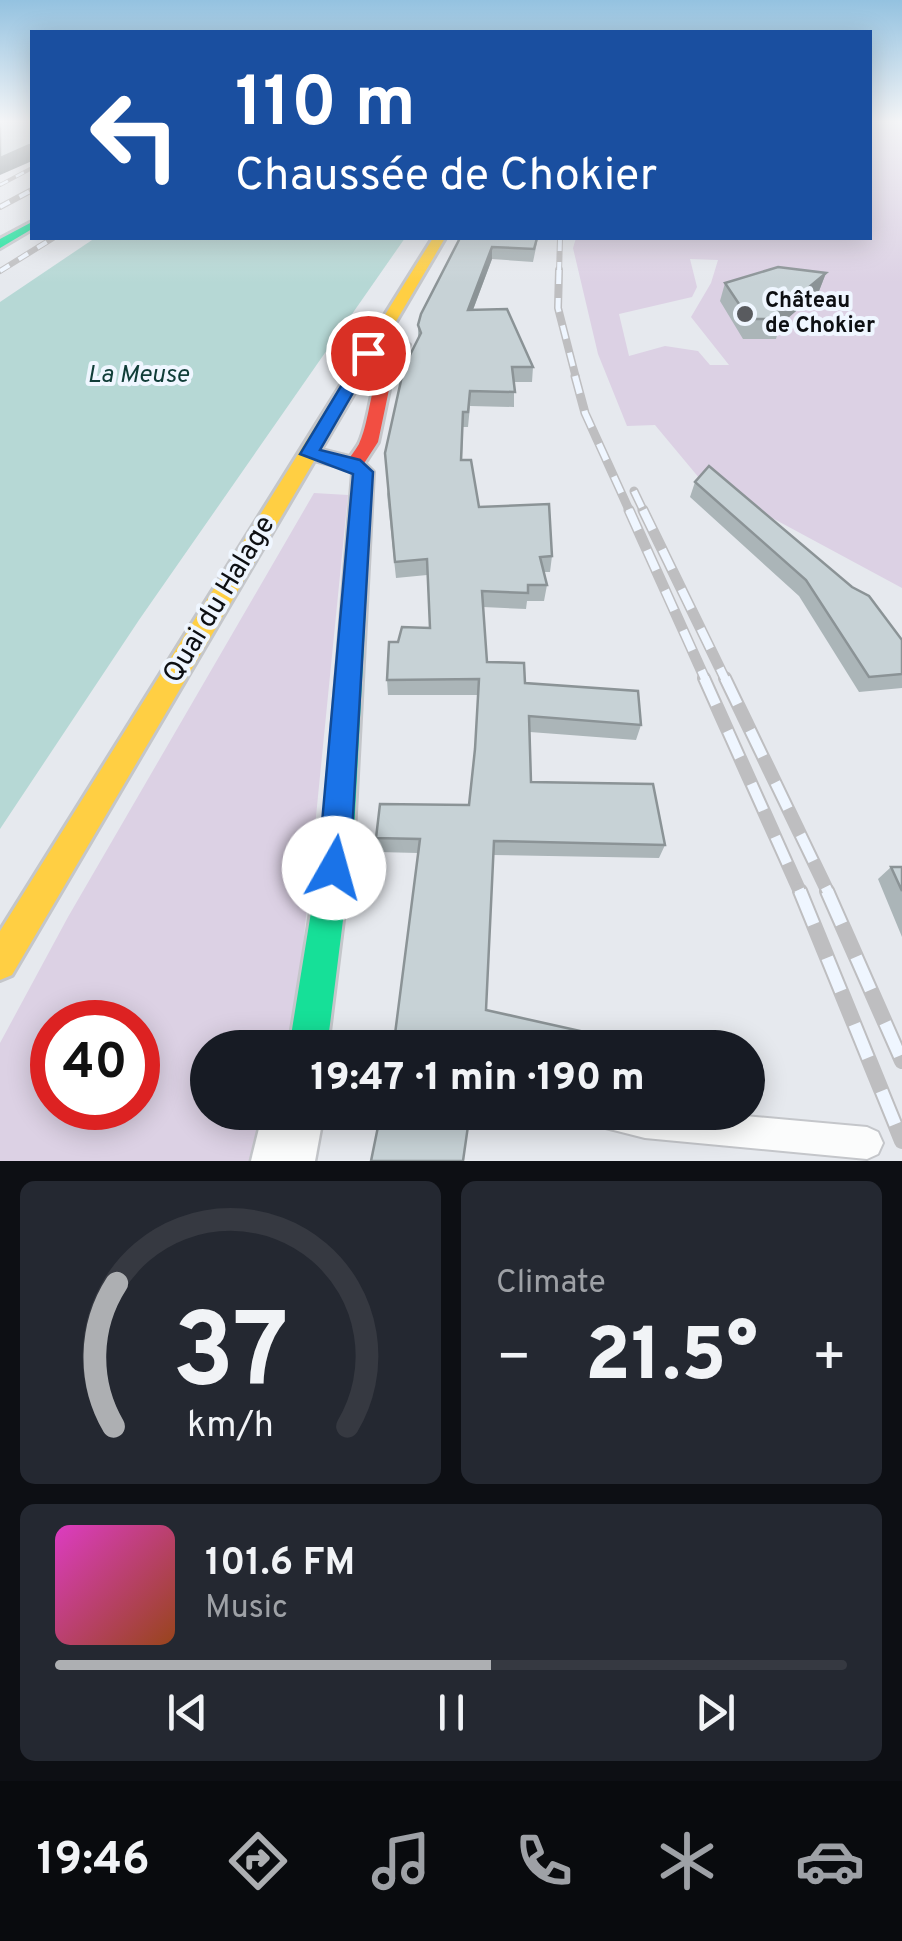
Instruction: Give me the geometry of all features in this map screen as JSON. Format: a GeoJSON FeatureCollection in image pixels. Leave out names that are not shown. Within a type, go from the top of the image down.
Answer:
{"type":"FeatureCollection","features":[{"type":"Feature","properties":{"kind":"main road"},"geometry":{"type":"LineString","coordinates":[[0,233],[30,215]]}},
{"type":"Feature","properties":{"kind":"main road"},"geometry":{"type":"LineString","coordinates":[[0,244],[30,226]]}},
{"type":"Feature","properties":{"kind":"main road","name":"Quai du Halage"},"geometry":{"type":"LineString","coordinates":[[0,963],[438,240]]}},
{"type":"Feature","properties":{"kind":"main road"},"geometry":{"type":"LineString","coordinates":[[354,464],[369,442],[382,380],[455,240]]}},
{"type":"Feature","properties":{"kind":"main road"},"geometry":{"type":"LineString","coordinates":[[309,454],[354,464],[363,472],[339,832],[311,1030]]}},
{"type":"Feature","properties":{"kind":"street"},"geometry":{"type":"LineString","coordinates":[[283,1161],[290,1130]]}},
{"type":"Feature","properties":{"kind":"lane"},"geometry":{"type":"LineString","coordinates":[[723,1130],[867,1143]]}},
{"type":"Feature","properties":{"kind":"shaded area"},"geometry":{"type":"Polygon","coordinates":[[[872,175],[902,175],[902,588],[700,479],[655,425],[627,426],[598,354],[573,248],[575,240],[872,240],[872,175]],[[690,259],[697,287],[692,297],[619,314],[629,356],[665,346],[698,351],[710,365],[729,365],[691,317],[711,283],[718,260],[690,259]]]}},
{"type":"Feature","properties":{"kind":"shaded area"},"geometry":{"type":"Polygon","coordinates":[[[314,493],[348,495],[295,1030],[190,1030],[190,1130],[281,1130],[276,1161],[0,1161],[0,1043],[68,917],[314,493]]]}},
{"type":"Feature","properties":{"kind":"water","name":"La Meuse"},"geometry":{"type":"Polygon","coordinates":[[[92,240],[404,240],[139,620],[0,829],[0,302],[92,240]]]}},
{"type":"Feature","properties":{"kind":"building"},"geometry":{"type":"Polygon","coordinates":[[[459,240],[536,240],[534,249],[492,247],[468,310],[507,309],[533,367],[512,367],[515,392],[470,391],[468,412],[463,412],[461,460],[471,460],[479,507],[549,504],[552,556],[540,557],[547,585],[528,585],[528,593],[482,591],[487,662],[524,663],[525,683],[638,691],[641,725],[529,716],[531,782],[653,784],[665,845],[494,841],[486,1010],[576,1030],[396,1030],[420,839],[376,838],[380,804],[469,805],[479,679],[387,680],[389,642],[398,642],[402,627],[430,628],[427,559],[395,562],[385,453],[404,367],[421,333],[418,325],[459,240]]]}},
{"type":"Feature","properties":{"kind":"building"},"geometry":{"type":"Polygon","coordinates":[[[778,267],[826,273],[778,313],[782,319],[749,319],[725,283],[778,267]]]}},
{"type":"Feature","properties":{"kind":"building"},"geometry":{"type":"Polygon","coordinates":[[[709,466],[852,587],[869,596],[902,640],[902,674],[869,677],[806,580],[695,482],[709,466]]]}},
{"type":"Feature","properties":{"kind":"building"},"geometry":{"type":"Polygon","coordinates":[[[891,867],[902,867],[902,891],[891,867]]]}},
{"type":"Feature","properties":{"kind":"building"},"geometry":{"type":"Polygon","coordinates":[[[377,1130],[467,1130],[463,1161],[371,1161],[377,1130]]]}},
{"type":"Feature","properties":{"kind":"railway"},"geometry":{"type":"LineString","coordinates":[[0,185],[18,175]]}},
{"type":"Feature","properties":{"kind":"railway"},"geometry":{"type":"LineString","coordinates":[[0,207],[30,191]]}},
{"type":"Feature","properties":{"kind":"railway"},"geometry":{"type":"LineString","coordinates":[[0,271],[50,240]]}},
{"type":"Feature","properties":{"kind":"railway"},"geometry":{"type":"LineString","coordinates":[[559,273],[560,240]]}},
{"type":"Feature","properties":{"kind":"railway"},"geometry":{"type":"LineString","coordinates":[[559,270],[558,308],[576,378]]}},
{"type":"Feature","properties":{"kind":"railway"},"geometry":{"type":"LineString","coordinates":[[575,376],[585,413],[630,512]]}},
{"type":"Feature","properties":{"kind":"railway"},"geometry":{"type":"LineString","coordinates":[[634,491],[644,512]]}},
{"type":"Feature","properties":{"kind":"railway"},"geometry":{"type":"LineString","coordinates":[[629,510],[706,681]]}},
{"type":"Feature","properties":{"kind":"railway"},"geometry":{"type":"LineString","coordinates":[[643,510],[726,681]]}},
{"type":"Feature","properties":{"kind":"railway"},"geometry":{"type":"LineString","coordinates":[[704,678],[801,894]]}},
{"type":"Feature","properties":{"kind":"railway"},"geometry":{"type":"LineString","coordinates":[[725,678],[829,894]]}},
{"type":"Feature","properties":{"kind":"railway"},"geometry":{"type":"LineString","coordinates":[[800,891],[902,1141]]}},
{"type":"Feature","properties":{"kind":"railway"},"geometry":{"type":"LineString","coordinates":[[827,891],[902,1061]]}},
{"type":"Feature","properties":{"kind":"traffic: fast"},"geometry":{"type":"LineString","coordinates":[[0,244],[30,226]]}},
{"type":"Feature","properties":{"kind":"traffic: fast"},"geometry":{"type":"LineString","coordinates":[[309,453],[354,464],[363,472],[339,832],[311,1030]]}},
{"type":"Feature","properties":{"kind":"traffic: slow"},"geometry":{"type":"LineString","coordinates":[[0,963],[438,240]]}},
{"type":"Feature","properties":{"kind":"traffic: jam"},"geometry":{"type":"LineString","coordinates":[[354,464],[369,442],[383,380],[401,345]]}},
{"type":"Feature","properties":{"kind":"place","name":"Château de Chokier"},"geometry":{"type":"Point","coordinates":[745,314]}},
{"type":"Feature","properties":{"kind":"route"},"geometry":{"type":"LineString","coordinates":[[334,868],[363,472],[354,464],[309,454],[368,353]]}}]}
